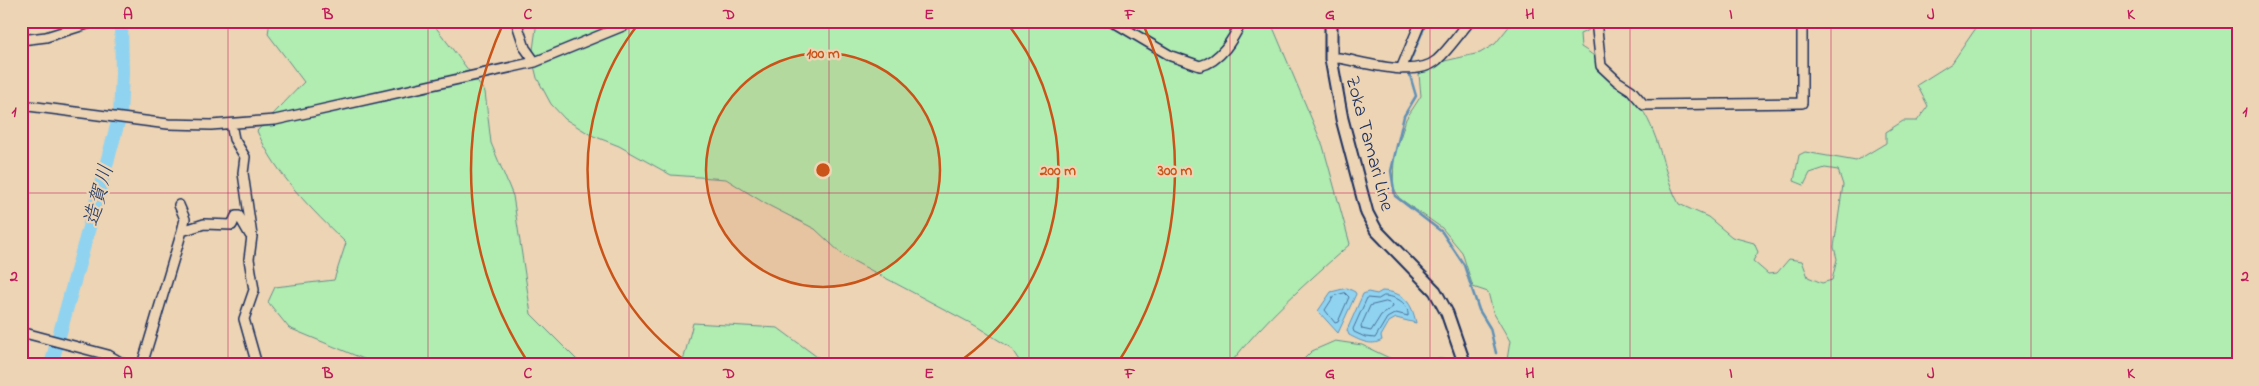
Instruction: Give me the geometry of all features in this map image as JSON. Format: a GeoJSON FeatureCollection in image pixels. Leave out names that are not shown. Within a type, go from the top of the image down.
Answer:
{"type":"FeatureCollection","features":[{"type":"Feature","properties":{"kind":"main road","name":"Zoka Tamari Line"},"geometry":{"type":"LineString","coordinates":[[1329,22],[1331,59],[1342,119],[1367,213],[1376,230],[1435,291],[1447,312],[1464,365]]}},
{"type":"Feature","properties":{"kind":"street"},"geometry":{"type":"LineString","coordinates":[[21,40],[46,37],[98,21]]}},
{"type":"Feature","properties":{"kind":"street"},"geometry":{"type":"LineString","coordinates":[[516,21],[525,48],[534,62]]}},
{"type":"Feature","properties":{"kind":"street"},"geometry":{"type":"LineString","coordinates":[[21,105],[125,120],[168,124],[231,124],[275,120],[534,62],[635,21]]}},
{"type":"Feature","properties":{"kind":"street"},"geometry":{"type":"LineString","coordinates":[[1112,21],[1171,56],[1200,66],[1215,60],[1230,42],[1242,21]]}},
{"type":"Feature","properties":{"kind":"street"},"geometry":{"type":"LineString","coordinates":[[1401,69],[1421,21]]}},
{"type":"Feature","properties":{"kind":"street"},"geometry":{"type":"LineString","coordinates":[[1331,59],[1338,58],[1401,69],[1417,68],[1437,60],[1470,21]]}},
{"type":"Feature","properties":{"kind":"street"},"geometry":{"type":"LineString","coordinates":[[1596,21],[1601,66],[1617,81],[1631,90],[1644,105],[1802,103],[1802,21]]}},
{"type":"Feature","properties":{"kind":"street"},"geometry":{"type":"LineString","coordinates":[[231,124],[234,139],[245,157],[243,173],[252,236],[249,259],[254,290],[244,319],[256,365]]}},
{"type":"Feature","properties":{"kind":"street"},"geometry":{"type":"LineString","coordinates":[[142,365],[185,219],[179,205]]}},
{"type":"Feature","properties":{"kind":"street"},"geometry":{"type":"LineString","coordinates":[[182,231],[204,224],[232,224],[236,216],[239,216],[252,236]]}},
{"type":"Feature","properties":{"kind":"street"},"geometry":{"type":"LineString","coordinates":[[21,332],[108,355],[125,365]]}},
{"type":"Feature","properties":{"kind":"green space"},"geometry":{"type":"Polygon","coordinates":[[[270,21],[431,21],[485,92],[491,143],[513,196],[531,314],[582,365],[382,365],[289,328],[268,302],[275,287],[334,280],[346,243],[296,191],[274,163],[257,131],[304,82],[268,34],[270,21]]]}},
{"type":"Feature","properties":{"kind":"green space"},"geometry":{"type":"Polygon","coordinates":[[[537,21],[1212,21],[1272,25],[1323,146],[1350,244],[1271,317],[1229,365],[1022,365],[1011,348],[976,326],[844,256],[815,229],[766,204],[726,179],[671,175],[619,146],[591,135],[565,119],[551,104],[537,78],[532,57],[537,21]]]}},
{"type":"Feature","properties":{"kind":"green space"},"geometry":{"type":"Polygon","coordinates":[[[1511,21],[1589,21],[1589,30],[1580,34],[1581,47],[1613,73],[1641,107],[1653,131],[1679,204],[1708,217],[1732,237],[1754,243],[1758,252],[1753,261],[1768,274],[1777,273],[1789,259],[1802,261],[1808,277],[1822,283],[1832,280],[1837,259],[1834,247],[1843,185],[1838,170],[1825,168],[1810,173],[1804,185],[1794,181],[1799,155],[1805,152],[1856,161],[1886,143],[1886,132],[1903,121],[1917,121],[1928,106],[1917,85],[1952,63],[1976,28],[1985,23],[2238,21],[2238,365],[1509,365],[1507,360],[1510,341],[1493,312],[1488,292],[1473,287],[1462,252],[1442,228],[1399,198],[1393,186],[1394,158],[1406,119],[1421,96],[1419,74],[1440,62],[1480,53],[1495,44],[1511,24],[1511,21]]]}},
{"type":"Feature","properties":{"kind":"green space"},"geometry":{"type":"Polygon","coordinates":[[[693,323],[778,328],[828,365],[682,365],[693,323]]]}},
{"type":"Feature","properties":{"kind":"green space"},"geometry":{"type":"Polygon","coordinates":[[[1335,341],[1362,345],[1404,365],[1298,365],[1312,351],[1335,341]]]}},
{"type":"Feature","properties":{"kind":"green space"},"geometry":{"type":"Polygon","coordinates":[[[1439,359],[1456,360],[1460,365],[1414,365],[1439,359]]]}},
{"type":"Feature","properties":{"kind":"water"},"geometry":{"type":"Polygon","coordinates":[[[1347,288],[1356,294],[1338,333],[1318,311],[1331,292],[1347,288]]]}},
{"type":"Feature","properties":{"kind":"water"},"geometry":{"type":"Polygon","coordinates":[[[1382,291],[1396,294],[1406,300],[1412,310],[1416,323],[1396,318],[1389,322],[1381,336],[1382,340],[1374,343],[1365,342],[1349,335],[1347,330],[1363,294],[1368,292],[1377,294],[1382,291]]]}},
{"type":"Feature","properties":{"kind":"waterway","name":"造賀川"},"geometry":{"type":"LineString","coordinates":[[51,365],[120,115],[122,73],[121,21]]}},
{"type":"Feature","properties":{"kind":"waterway"},"geometry":{"type":"LineString","coordinates":[[1408,66],[1427,21]]}},
{"type":"Feature","properties":{"kind":"waterway"},"geometry":{"type":"LineString","coordinates":[[1409,72],[1416,96],[1404,116],[1391,171],[1395,196],[1442,232],[1464,265],[1479,310],[1490,328],[1496,353]]}}]}
